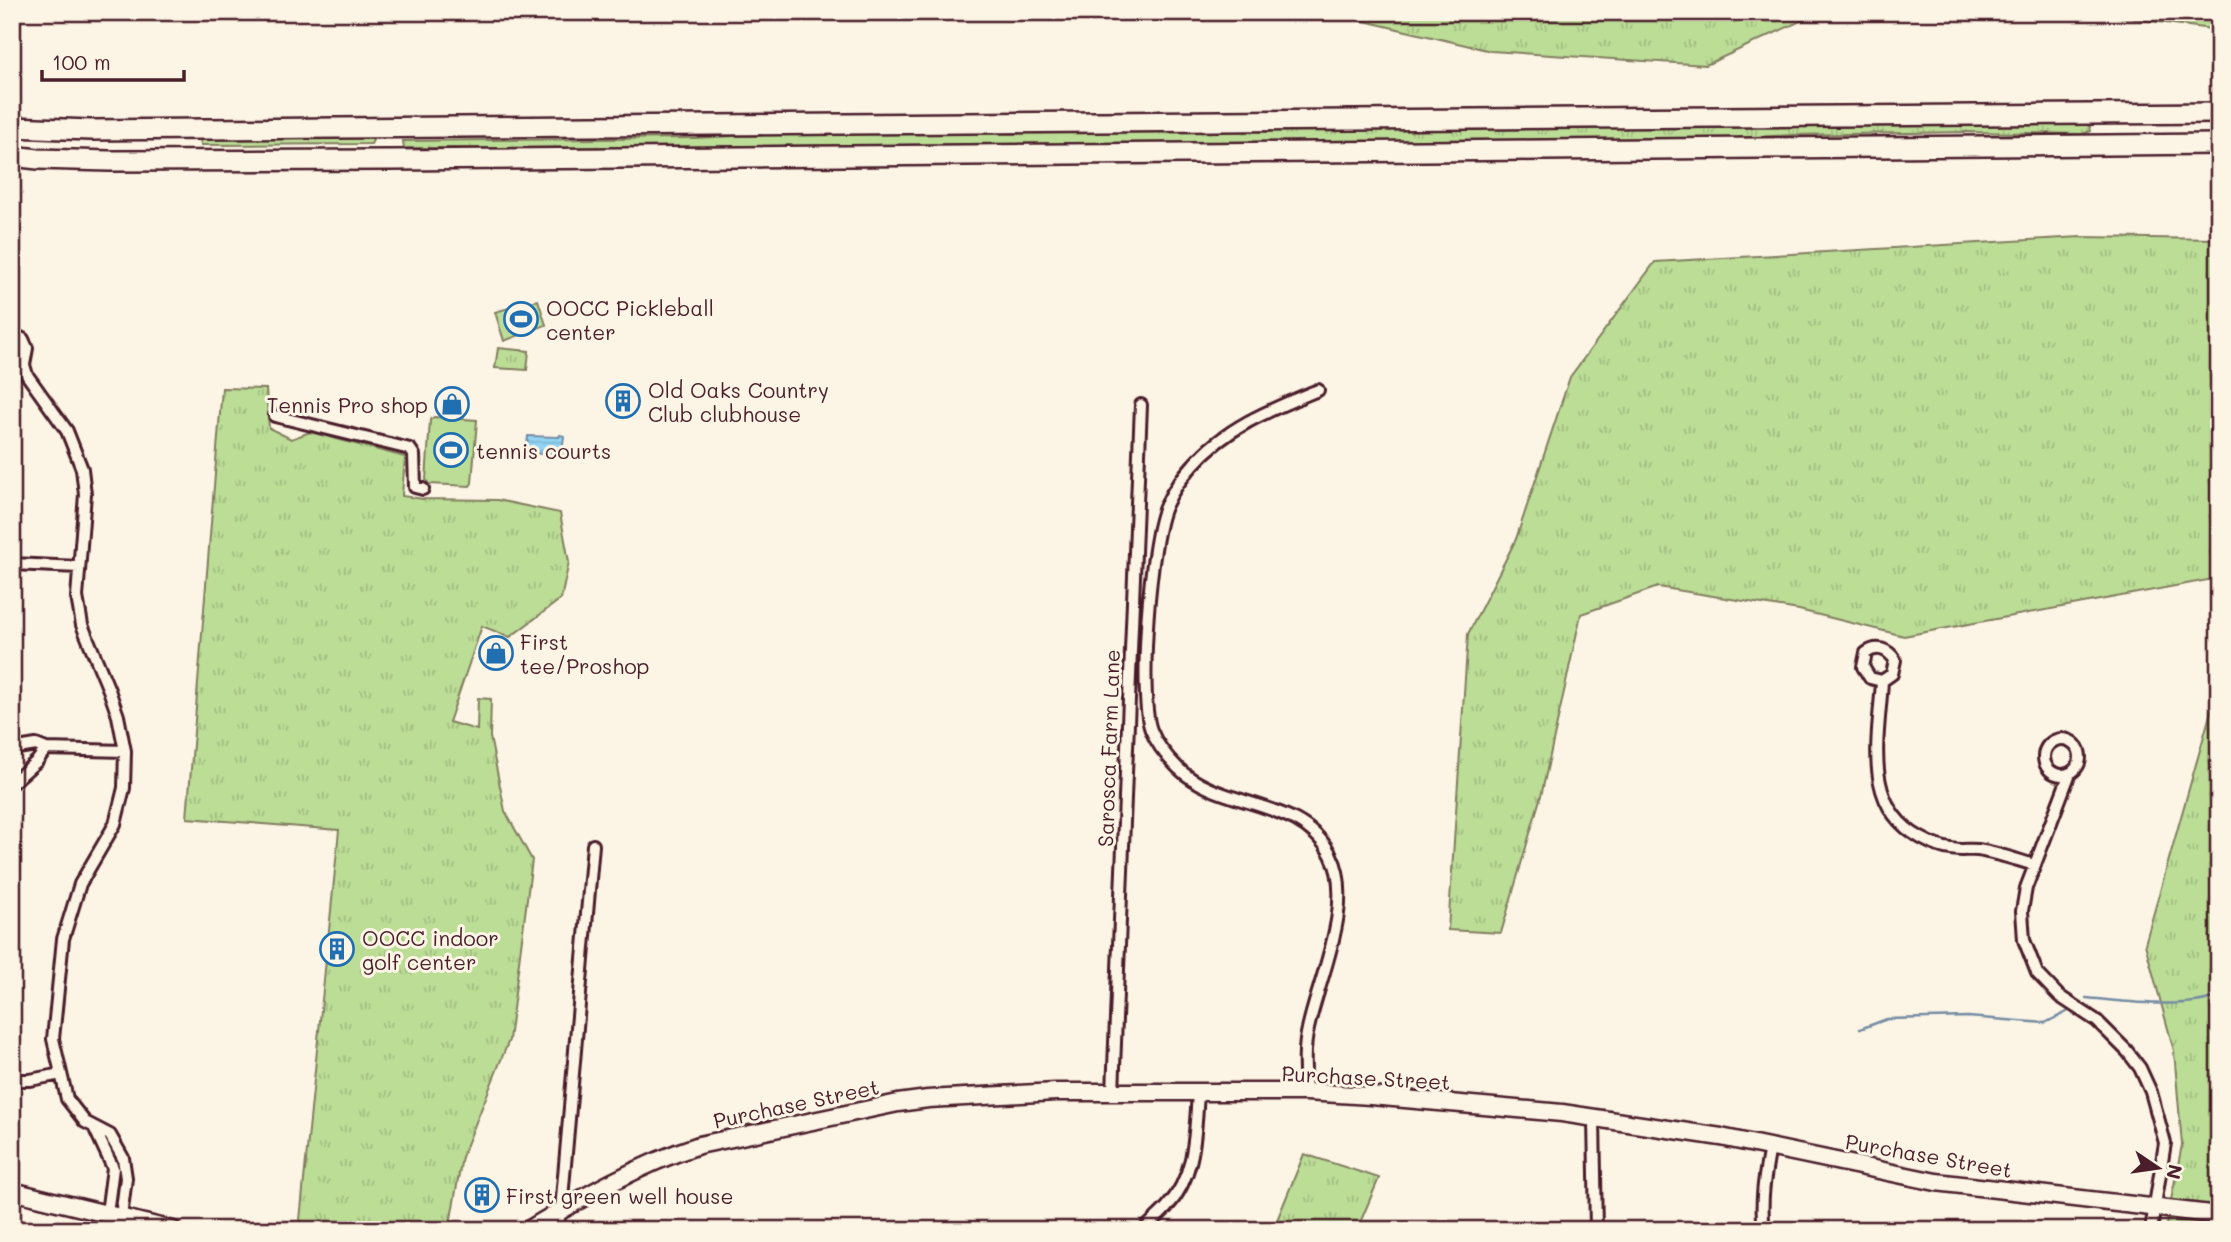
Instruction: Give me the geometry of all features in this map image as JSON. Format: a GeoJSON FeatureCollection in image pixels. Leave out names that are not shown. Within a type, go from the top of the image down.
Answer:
{"type":"FeatureCollection","features":[{"type":"Feature","properties":{"kind":"highway"},"geometry":{"type":"LineString","coordinates":[[12,127],[90,130],[2219,113]]}},
{"type":"Feature","properties":{"kind":"highway"},"geometry":{"type":"LineString","coordinates":[[12,156],[38,159],[391,160],[2219,144]]}},
{"type":"Feature","properties":{"kind":"highway"},"geometry":{"type":"LineString","coordinates":[[12,164],[38,159]]}},
{"type":"Feature","properties":{"kind":"main road","name":"Purchase Street"},"geometry":{"type":"LineString","coordinates":[[528,1230],[667,1155],[737,1135],[898,1103],[1056,1092],[1306,1092],[1442,1102],[1594,1118],[1658,1126],[1943,1183],[2219,1215]]}},
{"type":"Feature","properties":{"kind":"main road"},"geometry":{"type":"LineString","coordinates":[[12,1191],[173,1230]]}},
{"type":"Feature","properties":{"kind":"street"},"geometry":{"type":"LineString","coordinates":[[12,334],[23,339],[27,348],[18,366],[67,431],[82,469],[85,494],[77,597],[82,625],[118,716],[125,751],[124,788],[115,824],[80,884],[64,939],[53,1038],[67,1100],[85,1122],[110,1135],[123,1157],[126,1178],[114,1215]]}},
{"type":"Feature","properties":{"kind":"street"},"geometry":{"type":"LineString","coordinates":[[1306,1092],[1305,1048],[1314,1007],[1322,986],[1340,893],[1332,856],[1322,841],[1304,825],[1288,816],[1199,785],[1178,768],[1151,730],[1146,712],[1146,667],[1153,565],[1157,533],[1166,505],[1191,467],[1213,444],[1248,420],[1318,390]]}},
{"type":"Feature","properties":{"kind":"street","name":"Sarosca Farm Lane"},"geometry":{"type":"LineString","coordinates":[[1113,1092],[1140,405]]}},
{"type":"Feature","properties":{"kind":"street"},"geometry":{"type":"LineString","coordinates":[[275,416],[410,449],[414,455],[415,487],[423,489]]}},
{"type":"Feature","properties":{"kind":"street"},"geometry":{"type":"LineString","coordinates":[[12,564],[79,567]]}},
{"type":"Feature","properties":{"kind":"street"},"geometry":{"type":"LineString","coordinates":[[1882,681],[1877,768],[1885,805],[1895,819],[1913,834],[1933,844],[1950,849],[1978,850],[2035,865]]}},
{"type":"Feature","properties":{"kind":"street"},"geometry":{"type":"LineString","coordinates":[[12,749],[36,745],[46,749],[125,751]]}},
{"type":"Feature","properties":{"kind":"street"},"geometry":{"type":"LineString","coordinates":[[12,783],[37,761],[46,749]]}},
{"type":"Feature","properties":{"kind":"street"},"geometry":{"type":"LineString","coordinates":[[2070,773],[2026,888],[2022,911],[2024,940],[2038,973],[2059,996],[2097,1021],[2127,1051],[2151,1091],[2165,1143],[2151,1230]]}},
{"type":"Feature","properties":{"kind":"street"},"geometry":{"type":"LineString","coordinates":[[556,1230],[561,1210],[593,845]]}},
{"type":"Feature","properties":{"kind":"street"},"geometry":{"type":"LineString","coordinates":[[12,1080],[30,1080],[61,1074]]}},
{"type":"Feature","properties":{"kind":"street"},"geometry":{"type":"LineString","coordinates":[[1144,1230],[1168,1206],[1181,1188],[1190,1168],[1198,1093]]}},
{"type":"Feature","properties":{"kind":"street"},"geometry":{"type":"LineString","coordinates":[[1594,1118],[1596,1230]]}},
{"type":"Feature","properties":{"kind":"street"},"geometry":{"type":"LineString","coordinates":[[94,1127],[112,1163],[114,1215]]}},
{"type":"Feature","properties":{"kind":"street"},"geometry":{"type":"LineString","coordinates":[[1764,1230],[1764,1180],[1770,1147]]}},
{"type":"Feature","properties":{"kind":"street"},"geometry":{"type":"LineString","coordinates":[[112,1163],[123,1157]]}},
{"type":"Feature","properties":{"kind":"green space"},"geometry":{"type":"Polygon","coordinates":[[[1326,12],[1820,12],[1706,65],[1491,51],[1326,12]]]}},
{"type":"Feature","properties":{"kind":"green space"},"geometry":{"type":"Polygon","coordinates":[[[2084,12],[2219,12],[2219,30],[2084,12]]]}},
{"type":"Feature","properties":{"kind":"green space"},"geometry":{"type":"Polygon","coordinates":[[[2085,124],[2091,131],[2082,134],[1965,132],[1712,139],[485,148],[404,148],[403,141],[695,138],[795,133],[2085,124]]]}},
{"type":"Feature","properties":{"kind":"green space"},"geometry":{"type":"Polygon","coordinates":[[[372,137],[371,144],[201,145],[200,138],[372,137]]]}},
{"type":"Feature","properties":{"kind":"green space"},"geometry":{"type":"Polygon","coordinates":[[[2081,237],[2219,239],[2219,578],[1904,636],[1799,610],[1658,587],[1581,614],[1542,792],[1501,933],[1448,930],[1468,634],[1516,539],[1570,377],[1655,262],[2081,237]]]}},
{"type":"Feature","properties":{"kind":"green space","name":"OOCC Pickleball center"},"geometry":{"type":"Polygon","coordinates":[[[538,300],[546,325],[504,341],[495,312],[538,300]]]}},
{"type":"Feature","properties":{"kind":"green space"},"geometry":{"type":"Polygon","coordinates":[[[498,348],[529,351],[527,370],[495,368],[498,348]]]}},
{"type":"Feature","properties":{"kind":"green space"},"geometry":{"type":"Polygon","coordinates":[[[222,388],[266,389],[269,428],[291,439],[310,432],[405,457],[402,496],[423,499],[497,500],[560,513],[569,562],[561,599],[510,637],[482,626],[449,722],[477,730],[478,698],[491,699],[490,737],[505,811],[532,860],[509,1040],[462,1157],[449,1230],[299,1230],[339,830],[187,818],[222,388]]]}},
{"type":"Feature","properties":{"kind":"green space","name":"tennis courts"},"geometry":{"type":"Polygon","coordinates":[[[434,417],[477,420],[470,486],[429,484],[426,480],[430,420],[434,417]]]}},
{"type":"Feature","properties":{"kind":"green space"},"geometry":{"type":"Polygon","coordinates":[[[2219,683],[2219,1230],[2165,1230],[2182,1145],[2174,1051],[2145,944],[2219,683]]]}},
{"type":"Feature","properties":{"kind":"green space"},"geometry":{"type":"Polygon","coordinates":[[[1304,1154],[1379,1178],[1357,1230],[1273,1230],[1304,1154]]]}},
{"type":"Feature","properties":{"kind":"water"},"geometry":{"type":"Polygon","coordinates":[[[528,436],[564,436],[562,455],[526,453],[528,436]]]}},
{"type":"Feature","properties":{"kind":"waterway"},"geometry":{"type":"LineString","coordinates":[[2086,998],[2171,1004],[2219,996]]}},
{"type":"Feature","properties":{"kind":"waterway"},"geometry":{"type":"LineString","coordinates":[[1860,1029],[1887,1019],[1968,1017],[2045,1023],[2067,1012]]}},
{"type":"Feature","properties":{"kind":"place","name":"OOCC Pickleball center"},"geometry":{"type":"Point","coordinates":[521,319]}},
{"type":"Feature","properties":{"kind":"place","name":"Old Oaks Country Club clubhouse"},"geometry":{"type":"Point","coordinates":[623,401]}},
{"type":"Feature","properties":{"kind":"place","name":"Tennis Pro shop"},"geometry":{"type":"Point","coordinates":[452,404]}},
{"type":"Feature","properties":{"kind":"place","name":"tennis courts"},"geometry":{"type":"Point","coordinates":[451,450]}},
{"type":"Feature","properties":{"kind":"place","name":"First tee/Proshop"},"geometry":{"type":"Point","coordinates":[496,653]}},
{"type":"Feature","properties":{"kind":"place","name":"OOCC indoor golf center"},"geometry":{"type":"Point","coordinates":[337,949]}},
{"type":"Feature","properties":{"kind":"place","name":"First green well house"},"geometry":{"type":"Point","coordinates":[482,1195]}}]}
